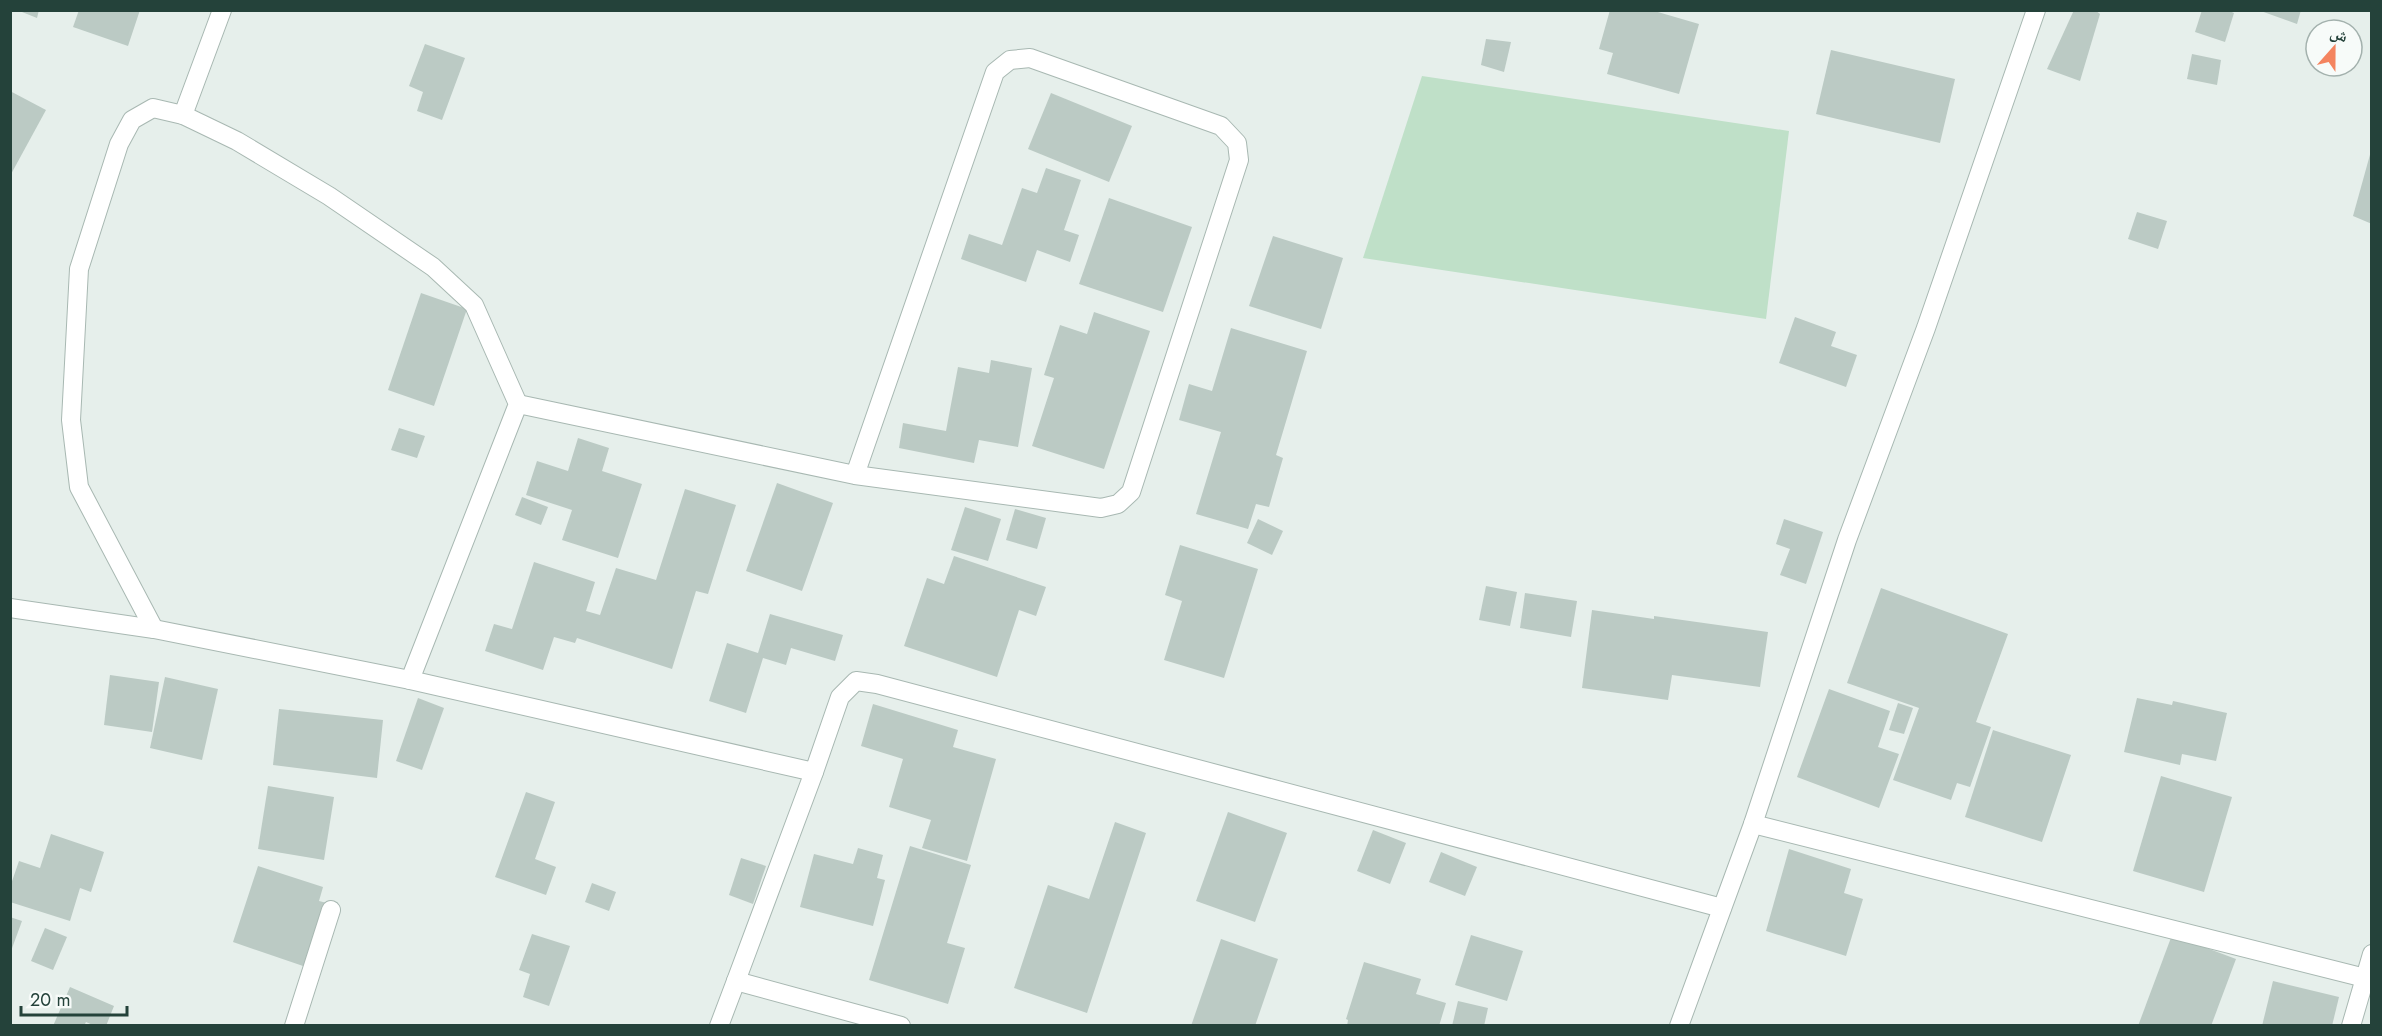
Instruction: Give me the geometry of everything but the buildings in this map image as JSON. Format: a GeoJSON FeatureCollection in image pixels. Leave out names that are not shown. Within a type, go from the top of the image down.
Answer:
{"type":"FeatureCollection","features":[{"type":"Feature","properties":{"kind":"street"},"geometry":{"type":"LineString","coordinates":[[183,115],[222,10]]}},
{"type":"Feature","properties":{"kind":"street"},"geometry":{"type":"LineString","coordinates":[[1679,1026],[1753,824],[1847,540],[1934,305],[2036,10]]}},
{"type":"Feature","properties":{"kind":"street"},"geometry":{"type":"LineString","coordinates":[[518,404],[855,475],[1101,508],[1118,504],[1131,492],[1239,160],[1237,143],[1221,126],[1030,58],[1010,60],[995,72],[855,475]]}},
{"type":"Feature","properties":{"kind":"street"},"geometry":{"type":"LineString","coordinates":[[154,629],[79,487],[71,420],[79,269],[119,144],[132,120],[153,108],[183,115],[237,141],[298,178],[433,267],[474,305],[518,404],[410,680]]}},
{"type":"Feature","properties":{"kind":"street"},"geometry":{"type":"LineString","coordinates":[[10,608],[154,629],[410,680],[814,772]]}},
{"type":"Feature","properties":{"kind":"street"},"geometry":{"type":"LineString","coordinates":[[719,1026],[840,697],[856,681],[877,684],[1722,908]]}},
{"type":"Feature","properties":{"kind":"street"},"geometry":{"type":"LineString","coordinates":[[1753,824],[2365,978]]}},
{"type":"Feature","properties":{"kind":"street"},"geometry":{"type":"LineString","coordinates":[[294,1026],[331,910]]}},
{"type":"Feature","properties":{"kind":"street"},"geometry":{"type":"LineString","coordinates":[[2351,1026],[2372,954]]}},
{"type":"Feature","properties":{"kind":"street"},"geometry":{"type":"LineString","coordinates":[[736,981],[901,1026]]}},
{"type":"Feature","properties":{"kind":"green space"},"geometry":{"type":"Polygon","coordinates":[[[1422,76],[1789,131],[1766,319],[1363,258],[1422,76]]]}}]}
